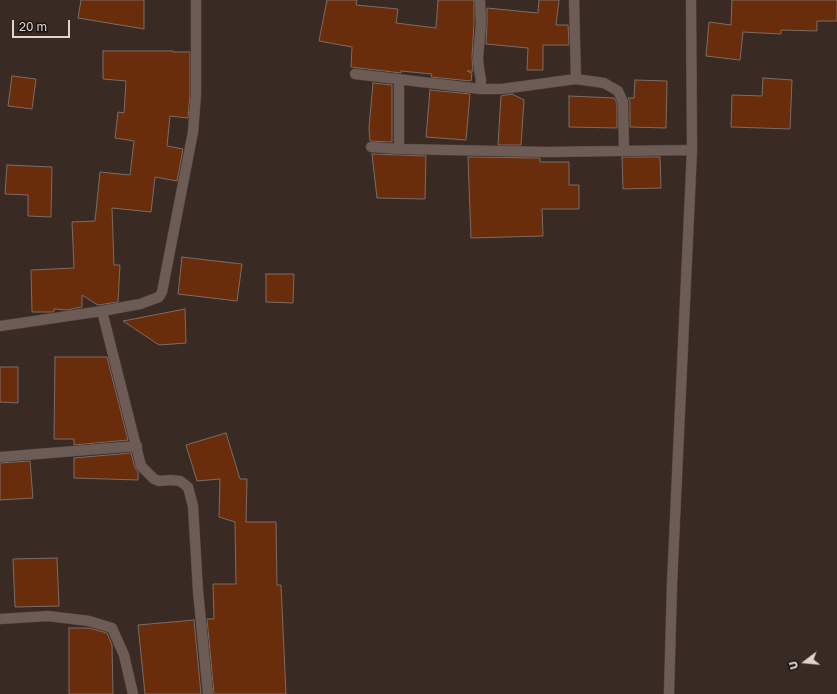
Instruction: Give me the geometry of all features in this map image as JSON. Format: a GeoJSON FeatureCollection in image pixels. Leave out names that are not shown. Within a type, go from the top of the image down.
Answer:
{"type":"FeatureCollection","features":[{"type":"Feature","properties":{"kind":"street"},"geometry":{"type":"LineString","coordinates":[[0,326],[102,311],[150,301],[159,297],[162,292],[193,132],[196,94],[196,0]]}},
{"type":"Feature","properties":{"kind":"street"},"geometry":{"type":"LineString","coordinates":[[480,0],[481,23],[478,58],[480,89]]}},
{"type":"Feature","properties":{"kind":"street"},"geometry":{"type":"LineString","coordinates":[[574,0],[576,79]]}},
{"type":"Feature","properties":{"kind":"street"},"geometry":{"type":"LineString","coordinates":[[669,694],[672,584],[692,150],[691,0]]}},
{"type":"Feature","properties":{"kind":"street"},"geometry":{"type":"LineString","coordinates":[[355,74],[480,89],[502,89],[576,79],[604,83],[618,91],[623,102],[624,151]]}},
{"type":"Feature","properties":{"kind":"street"},"geometry":{"type":"LineString","coordinates":[[398,149],[399,79]]}},
{"type":"Feature","properties":{"kind":"street"},"geometry":{"type":"LineString","coordinates":[[371,147],[398,149],[547,152],[692,150]]}},
{"type":"Feature","properties":{"kind":"street"},"geometry":{"type":"LineString","coordinates":[[102,311],[141,466],[154,479],[159,481],[180,481],[188,487],[193,506],[198,591],[208,694]]}},
{"type":"Feature","properties":{"kind":"street"},"geometry":{"type":"LineString","coordinates":[[0,457],[137,446]]}},
{"type":"Feature","properties":{"kind":"street"},"geometry":{"type":"LineString","coordinates":[[0,620],[48,616],[89,621],[112,628],[124,655],[133,694]]}},
{"type":"Feature","properties":{"kind":"building"},"geometry":{"type":"Polygon","coordinates":[[[81,0],[144,0],[144,29],[78,18],[81,0]]]}},
{"type":"Feature","properties":{"kind":"building"},"geometry":{"type":"Polygon","coordinates":[[[327,0],[357,0],[356,5],[398,9],[396,23],[436,28],[438,0],[474,0],[473,71],[467,71],[472,73],[471,81],[431,77],[432,74],[401,71],[401,73],[351,67],[352,47],[319,41],[327,0]]]}},
{"type":"Feature","properties":{"kind":"building"},"geometry":{"type":"Polygon","coordinates":[[[539,0],[559,0],[556,25],[568,25],[569,45],[543,45],[543,70],[527,70],[528,48],[486,44],[487,8],[538,13],[539,0]]]}},
{"type":"Feature","properties":{"kind":"building"},"geometry":{"type":"Polygon","coordinates":[[[732,0],[837,0],[837,21],[817,21],[817,31],[781,30],[781,34],[743,32],[740,60],[706,56],[709,22],[731,25],[732,0]]]}},
{"type":"Feature","properties":{"kind":"building"},"geometry":{"type":"Polygon","coordinates":[[[103,51],[190,52],[190,94],[188,118],[170,116],[167,146],[183,149],[177,181],[155,177],[151,212],[112,208],[114,265],[120,265],[118,302],[98,305],[82,295],[82,307],[67,310],[54,309],[53,312],[32,312],[31,270],[74,268],[72,222],[95,221],[100,172],[130,175],[134,141],[115,138],[118,112],[124,113],[126,81],[103,79],[103,51]]]}},
{"type":"Feature","properties":{"kind":"building"},"geometry":{"type":"Polygon","coordinates":[[[12,76],[36,79],[32,109],[8,106],[12,76]]]}},
{"type":"Feature","properties":{"kind":"building"},"geometry":{"type":"Polygon","coordinates":[[[763,78],[792,80],[790,129],[731,127],[732,95],[762,96],[763,78]]]}},
{"type":"Feature","properties":{"kind":"building"},"geometry":{"type":"Polygon","coordinates":[[[635,80],[667,81],[666,128],[630,127],[630,102],[628,98],[634,98],[635,80]]]}},
{"type":"Feature","properties":{"kind":"building"},"geometry":{"type":"Polygon","coordinates":[[[373,83],[392,85],[392,142],[370,141],[369,128],[373,83]]]}},
{"type":"Feature","properties":{"kind":"building"},"geometry":{"type":"Polygon","coordinates":[[[430,90],[470,94],[466,140],[426,137],[430,90]]]}},
{"type":"Feature","properties":{"kind":"building"},"geometry":{"type":"Polygon","coordinates":[[[512,94],[524,100],[521,145],[498,145],[501,96],[512,94]]]}},
{"type":"Feature","properties":{"kind":"building"},"geometry":{"type":"Polygon","coordinates":[[[569,96],[614,98],[617,103],[617,128],[569,127],[569,96]]]}},
{"type":"Feature","properties":{"kind":"building"},"geometry":{"type":"Polygon","coordinates":[[[372,154],[426,156],[425,199],[377,198],[372,154]]]}},
{"type":"Feature","properties":{"kind":"building"},"geometry":{"type":"Polygon","coordinates":[[[468,157],[540,158],[540,162],[569,162],[569,185],[579,185],[579,209],[542,209],[543,236],[471,238],[468,157]]]}},
{"type":"Feature","properties":{"kind":"building"},"geometry":{"type":"Polygon","coordinates":[[[622,157],[660,157],[661,188],[623,189],[622,157]]]}},
{"type":"Feature","properties":{"kind":"building"},"geometry":{"type":"Polygon","coordinates":[[[7,165],[52,167],[51,217],[28,216],[28,195],[5,194],[7,165]]]}},
{"type":"Feature","properties":{"kind":"building"},"geometry":{"type":"Polygon","coordinates":[[[182,257],[242,264],[237,301],[178,294],[182,257]]]}},
{"type":"Feature","properties":{"kind":"building"},"geometry":{"type":"Polygon","coordinates":[[[266,274],[294,274],[293,303],[266,302],[266,274]]]}},
{"type":"Feature","properties":{"kind":"building"},"geometry":{"type":"Polygon","coordinates":[[[185,309],[186,343],[159,345],[123,321],[185,309]]]}},
{"type":"Feature","properties":{"kind":"building"},"geometry":{"type":"Polygon","coordinates":[[[55,357],[107,357],[128,440],[74,445],[74,439],[54,439],[55,357]]]}},
{"type":"Feature","properties":{"kind":"building"},"geometry":{"type":"Polygon","coordinates":[[[0,367],[18,367],[18,403],[0,402],[0,367]]]}},
{"type":"Feature","properties":{"kind":"building"},"geometry":{"type":"Polygon","coordinates":[[[226,433],[240,479],[247,479],[246,522],[276,522],[277,585],[281,585],[286,694],[214,694],[207,619],[214,619],[213,584],[236,584],[235,522],[219,517],[220,479],[197,481],[186,445],[226,433]]]}},
{"type":"Feature","properties":{"kind":"building"},"geometry":{"type":"Polygon","coordinates":[[[131,453],[135,468],[138,472],[138,480],[74,478],[74,458],[131,453]]]}},
{"type":"Feature","properties":{"kind":"building"},"geometry":{"type":"Polygon","coordinates":[[[30,461],[33,498],[0,500],[0,463],[30,461]]]}},
{"type":"Feature","properties":{"kind":"building"},"geometry":{"type":"Polygon","coordinates":[[[57,558],[59,606],[15,607],[13,559],[57,558]]]}},
{"type":"Feature","properties":{"kind":"building"},"geometry":{"type":"Polygon","coordinates":[[[194,620],[201,694],[145,694],[138,625],[194,620]]]}},
{"type":"Feature","properties":{"kind":"building"},"geometry":{"type":"Polygon","coordinates":[[[69,628],[89,628],[107,633],[112,645],[113,694],[69,694],[69,628]]]}}]}
